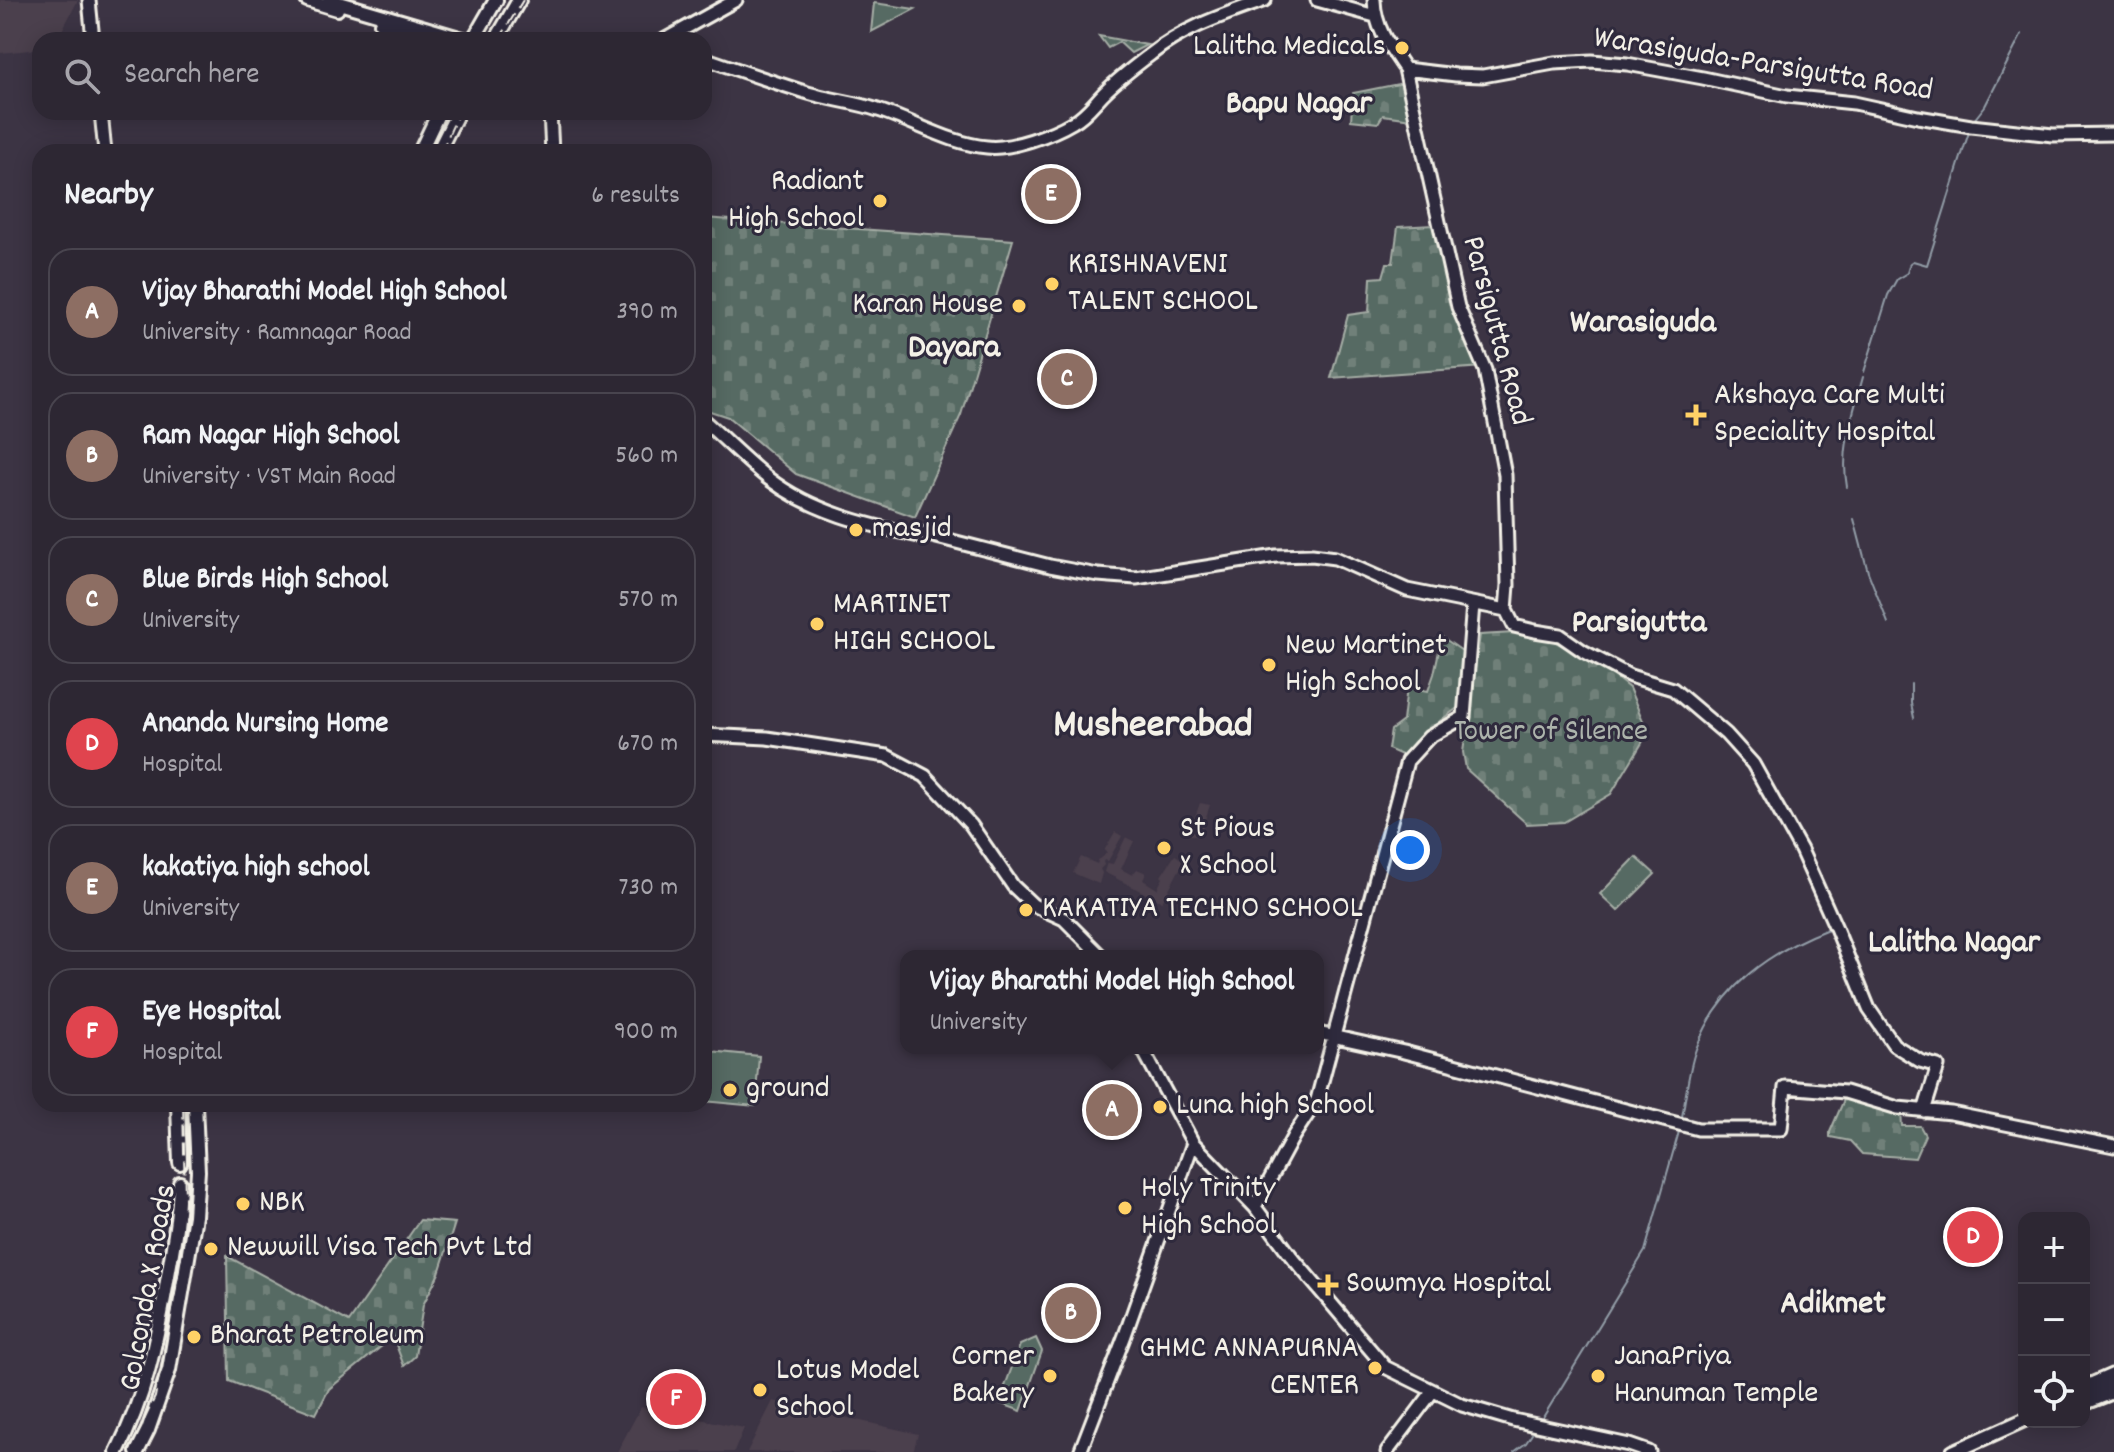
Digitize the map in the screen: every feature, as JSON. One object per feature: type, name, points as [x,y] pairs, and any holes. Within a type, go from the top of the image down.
[{"type":"main road","points":[[307,0],[406,32]]},
{"type":"main road","points":[[329,0],[439,32]]},
{"type":"main road","points":[[478,32],[496,0]]},
{"type":"main road","points":[[501,32],[519,0]]},
{"type":"main road","points":[[424,144],[435,120]]},
{"type":"main road","points":[[442,144],[454,120]]},
{"type":"main road","points":[[179,1112],[180,1163]]},
{"type":"main road","name":"Golconda X Roads","points":[[137,1452],[169,1370],[195,1216],[196,1112]]},
{"type":"main road","points":[[117,1452],[151,1366],[176,1231],[180,1183]]},
{"type":"main road","points":[[180,1198],[196,1199]]},
{"type":"main road","points":[[2090,1392],[2114,1382]]},
{"type":"main road","points":[[1953,1452],[2018,1423]]},
{"type":"street","points":[[89,0],[92,32]]},
{"type":"street","points":[[678,32],[736,0]]},
{"type":"street","points":[[712,61],[763,80],[876,109],[959,140],[984,147],[1005,147],[1029,141],[1072,123],[1180,34],[1265,0]]},
{"type":"street","points":[[1317,0],[1375,16]]},
{"type":"street","points":[[1374,0],[1375,16],[1382,36],[1405,69]]},
{"type":"street","name":"Warasiguda-Parsigutta Road","points":[[1405,69],[1483,76],[1554,63],[1592,61],[1627,64],[1787,96],[1854,103],[1971,126],[2053,135],[2114,134]]},
{"type":"street","name":"Parsigutta Road","points":[[1405,69],[1458,307],[1485,370],[1505,475],[1506,610]]},
{"type":"street","points":[[102,120],[104,144]]},
{"type":"street","points":[[550,120],[552,144]]},
{"type":"street","points":[[712,428],[769,479],[792,494],[819,508],[873,526],[919,536],[921,533],[1050,566],[1136,578],[1276,556],[1335,558],[1407,590],[1506,610],[1514,626],[1560,635],[1630,676],[1673,689],[1726,734],[1753,764],[1801,850],[1869,1009],[1894,1045],[1920,1061],[1938,1066],[1924,1111]]},
{"type":"street","points":[[1255,1207],[1317,1100],[1407,761],[1429,737],[1464,717],[1473,604]]},
{"type":"street","points":[[712,735],[767,738],[887,756],[925,776],[971,825],[1013,886],[1033,905],[1064,919],[1095,950]]},
{"type":"street","points":[[1324,1034],[1416,1055],[1698,1129],[1781,1129],[1785,1087],[1845,1092],[1898,1108],[2008,1123],[2114,1146]]},
{"type":"street","points":[[1145,1054],[1193,1143],[1255,1207],[1291,1256],[1385,1367],[1462,1405],[1649,1452]]},
{"type":"street","points":[[1080,1452],[1193,1143]]},
{"type":"street","points":[[2090,1384],[2114,1374]]},
{"type":"street","points":[[1387,1452],[1433,1391]]},
{"type":"street","points":[[2090,1402],[2114,1392]]},
{"type":"shaded area","points":[[0,0],[78,0],[61,32],[32,32],[32,50],[0,53]]},
{"type":"shaded area","points":[[1200,803],[1210,805],[1199,837],[1189,834]]},
{"type":"shaded area","points":[[1115,832],[1122,836],[1108,861],[1103,862],[1099,884],[1073,873],[1081,857],[1097,864],[1097,860],[1107,852],[1104,851]]},
{"type":"shaded area","points":[[1126,837],[1134,841],[1121,869],[1132,875],[1137,869],[1146,873],[1143,880],[1157,889],[1163,878],[1161,876],[1175,855],[1184,861],[1162,902],[1104,872],[1107,863],[1113,864]]},
{"type":"shaded area","points":[[773,1401],[918,1434],[913,1452],[747,1452]]},
{"type":"shaded area","points":[[641,1407],[744,1428],[734,1452],[617,1452]]},
{"type":"green space","points":[[874,3],[915,9],[871,32]]},
{"type":"green space","points":[[1099,36],[1147,45],[1131,53],[1119,42],[1108,48]]},
{"type":"green space","points":[[1404,83],[1412,119],[1383,115],[1378,123],[1351,120],[1353,93]]},
{"type":"green space","points":[[712,219],[1013,240],[961,415],[915,517],[796,474],[728,417],[712,412]]},
{"type":"green space","points":[[1433,225],[1483,367],[1331,378],[1348,315],[1369,312],[1371,278],[1383,277],[1387,263],[1393,263],[1398,227]]},
{"type":"green space","name":"Tower of Silence","points":[[1514,633],[1550,639],[1600,665],[1629,688],[1647,730],[1611,794],[1564,822],[1527,824],[1466,769],[1463,752],[1480,635]]},
{"type":"green space","points":[[1442,637],[1465,653],[1463,704],[1441,720],[1404,756],[1388,749],[1391,730],[1403,721],[1407,687],[1428,691]]},
{"type":"green space","points":[[1636,857],[1655,874],[1618,911],[1600,894]]},
{"type":"green space","name":"ground","points":[[712,1051],[759,1056],[755,1106],[712,1102]]},
{"type":"green space","points":[[1846,1095],[1901,1110],[1902,1126],[1920,1126],[1925,1135],[1915,1158],[1862,1154],[1850,1141],[1830,1137]]},
{"type":"green space","points":[[420,1220],[455,1223],[439,1273],[423,1305],[415,1356],[404,1366],[393,1337],[329,1389],[316,1414],[229,1381],[227,1256],[349,1322]]},
{"type":"green space","points":[[1036,1338],[1042,1351],[1021,1411],[999,1403],[1020,1345]]},
{"type":"waterway","points":[[1974,120],[1985,106],[2022,34]]},
{"type":"waterway","points":[[1864,372],[1888,295],[1897,279],[1907,273],[1913,261],[1927,265],[1969,132]]},
{"type":"waterway","points":[[1847,487],[1846,445],[1863,377]]},
{"type":"waterway","points":[[1854,519],[1868,572],[1888,623]]},
{"type":"waterway","points":[[1911,684],[1914,718]]},
{"type":"waterway","points":[[1681,1122],[1693,1057],[1718,1007],[1748,974],[1766,961],[1828,929]]},
{"type":"waterway","points":[[1542,1419],[1645,1251],[1680,1128]]},
{"type":"waterway","points":[[1514,1452],[1526,1443],[1536,1428]]},
{"type":"railway","points":[[504,32],[523,0]]},
{"type":"railway","points":[[445,144],[455,120]]},
{"type":"railway","points":[[129,1452],[155,1397],[175,1294],[185,1200],[183,1112]]},
{"type":"place","name":"Lalitha Medicals","points":[[1402,48]]},
{"type":"place","name":"kakatiya high school","points":[[1051,194]]},
{"type":"place","name":"Radiant High School","points":[[880,201]]},
{"type":"place","name":"KRISHNAVENI TALENT SCHOOL","points":[[1052,284]]},
{"type":"place","name":"Karan House","points":[[1019,306]]},
{"type":"place","name":"Blue Birds High School","points":[[1067,379]]},
{"type":"place","name":"Akshaya Care Multi Speciality Hospital","points":[[1696,415]]},
{"type":"place","name":"masjid","points":[[856,530]]},
{"type":"place","name":"MARTINET HIGH SCHOOL","points":[[817,624]]},
{"type":"place","name":"New Martinet High School","points":[[1269,665]]},
{"type":"place","name":"St Pious X School","points":[[1164,848]]},
{"type":"place","name":"KAKATIYA TECHNO SCHOOL","points":[[1026,910]]},
{"type":"place","name":"ground","points":[[730,1090]]},
{"type":"place","name":"Luna high School","points":[[1160,1107]]},
{"type":"place","name":"Vijay Bharathi Model High School","points":[[1112,1110]]},
{"type":"place","name":"NBK","points":[[243,1204]]},
{"type":"place","name":"Holy Trinity High School","points":[[1125,1208]]},
{"type":"place","name":"Ananda Nursing Home","points":[[1973,1237]]},
{"type":"place","name":"Newwill Visa Tech Pvt Ltd","points":[[211,1249]]},
{"type":"place","name":"Sowmya Hospital","points":[[1328,1285]]},
{"type":"place","name":"Ram Nagar High School","points":[[1071,1313]]},
{"type":"place","name":"Bharat Petroleum","points":[[194,1337]]},
{"type":"place","name":"GHMC ANNAPURNA CENTER","points":[[1375,1368]]},
{"type":"place","name":"Corner Bakery","points":[[1050,1376]]},
{"type":"place","name":"JanaPriya Hanuman Temple","points":[[1598,1376]]},
{"type":"place","name":"Lotus Model School","points":[[760,1390]]},
{"type":"place","name":"Eye Hospital","points":[[676,1399]]},
{"type":"district","name":"Bapu Nagar","points":[[1299,105]]},
{"type":"district","name":"Warasiguda","points":[[1643,324]]},
{"type":"district","name":"Dayara","points":[[954,349]]},
{"type":"district","name":"Parsigutta","points":[[1639,624]]},
{"type":"district","name":"Musheerabad","points":[[1153,727]]},
{"type":"district","name":"Lalitha Nagar","points":[[1954,944]]},
{"type":"district","name":"Adikmet","points":[[1833,1305]]}]
